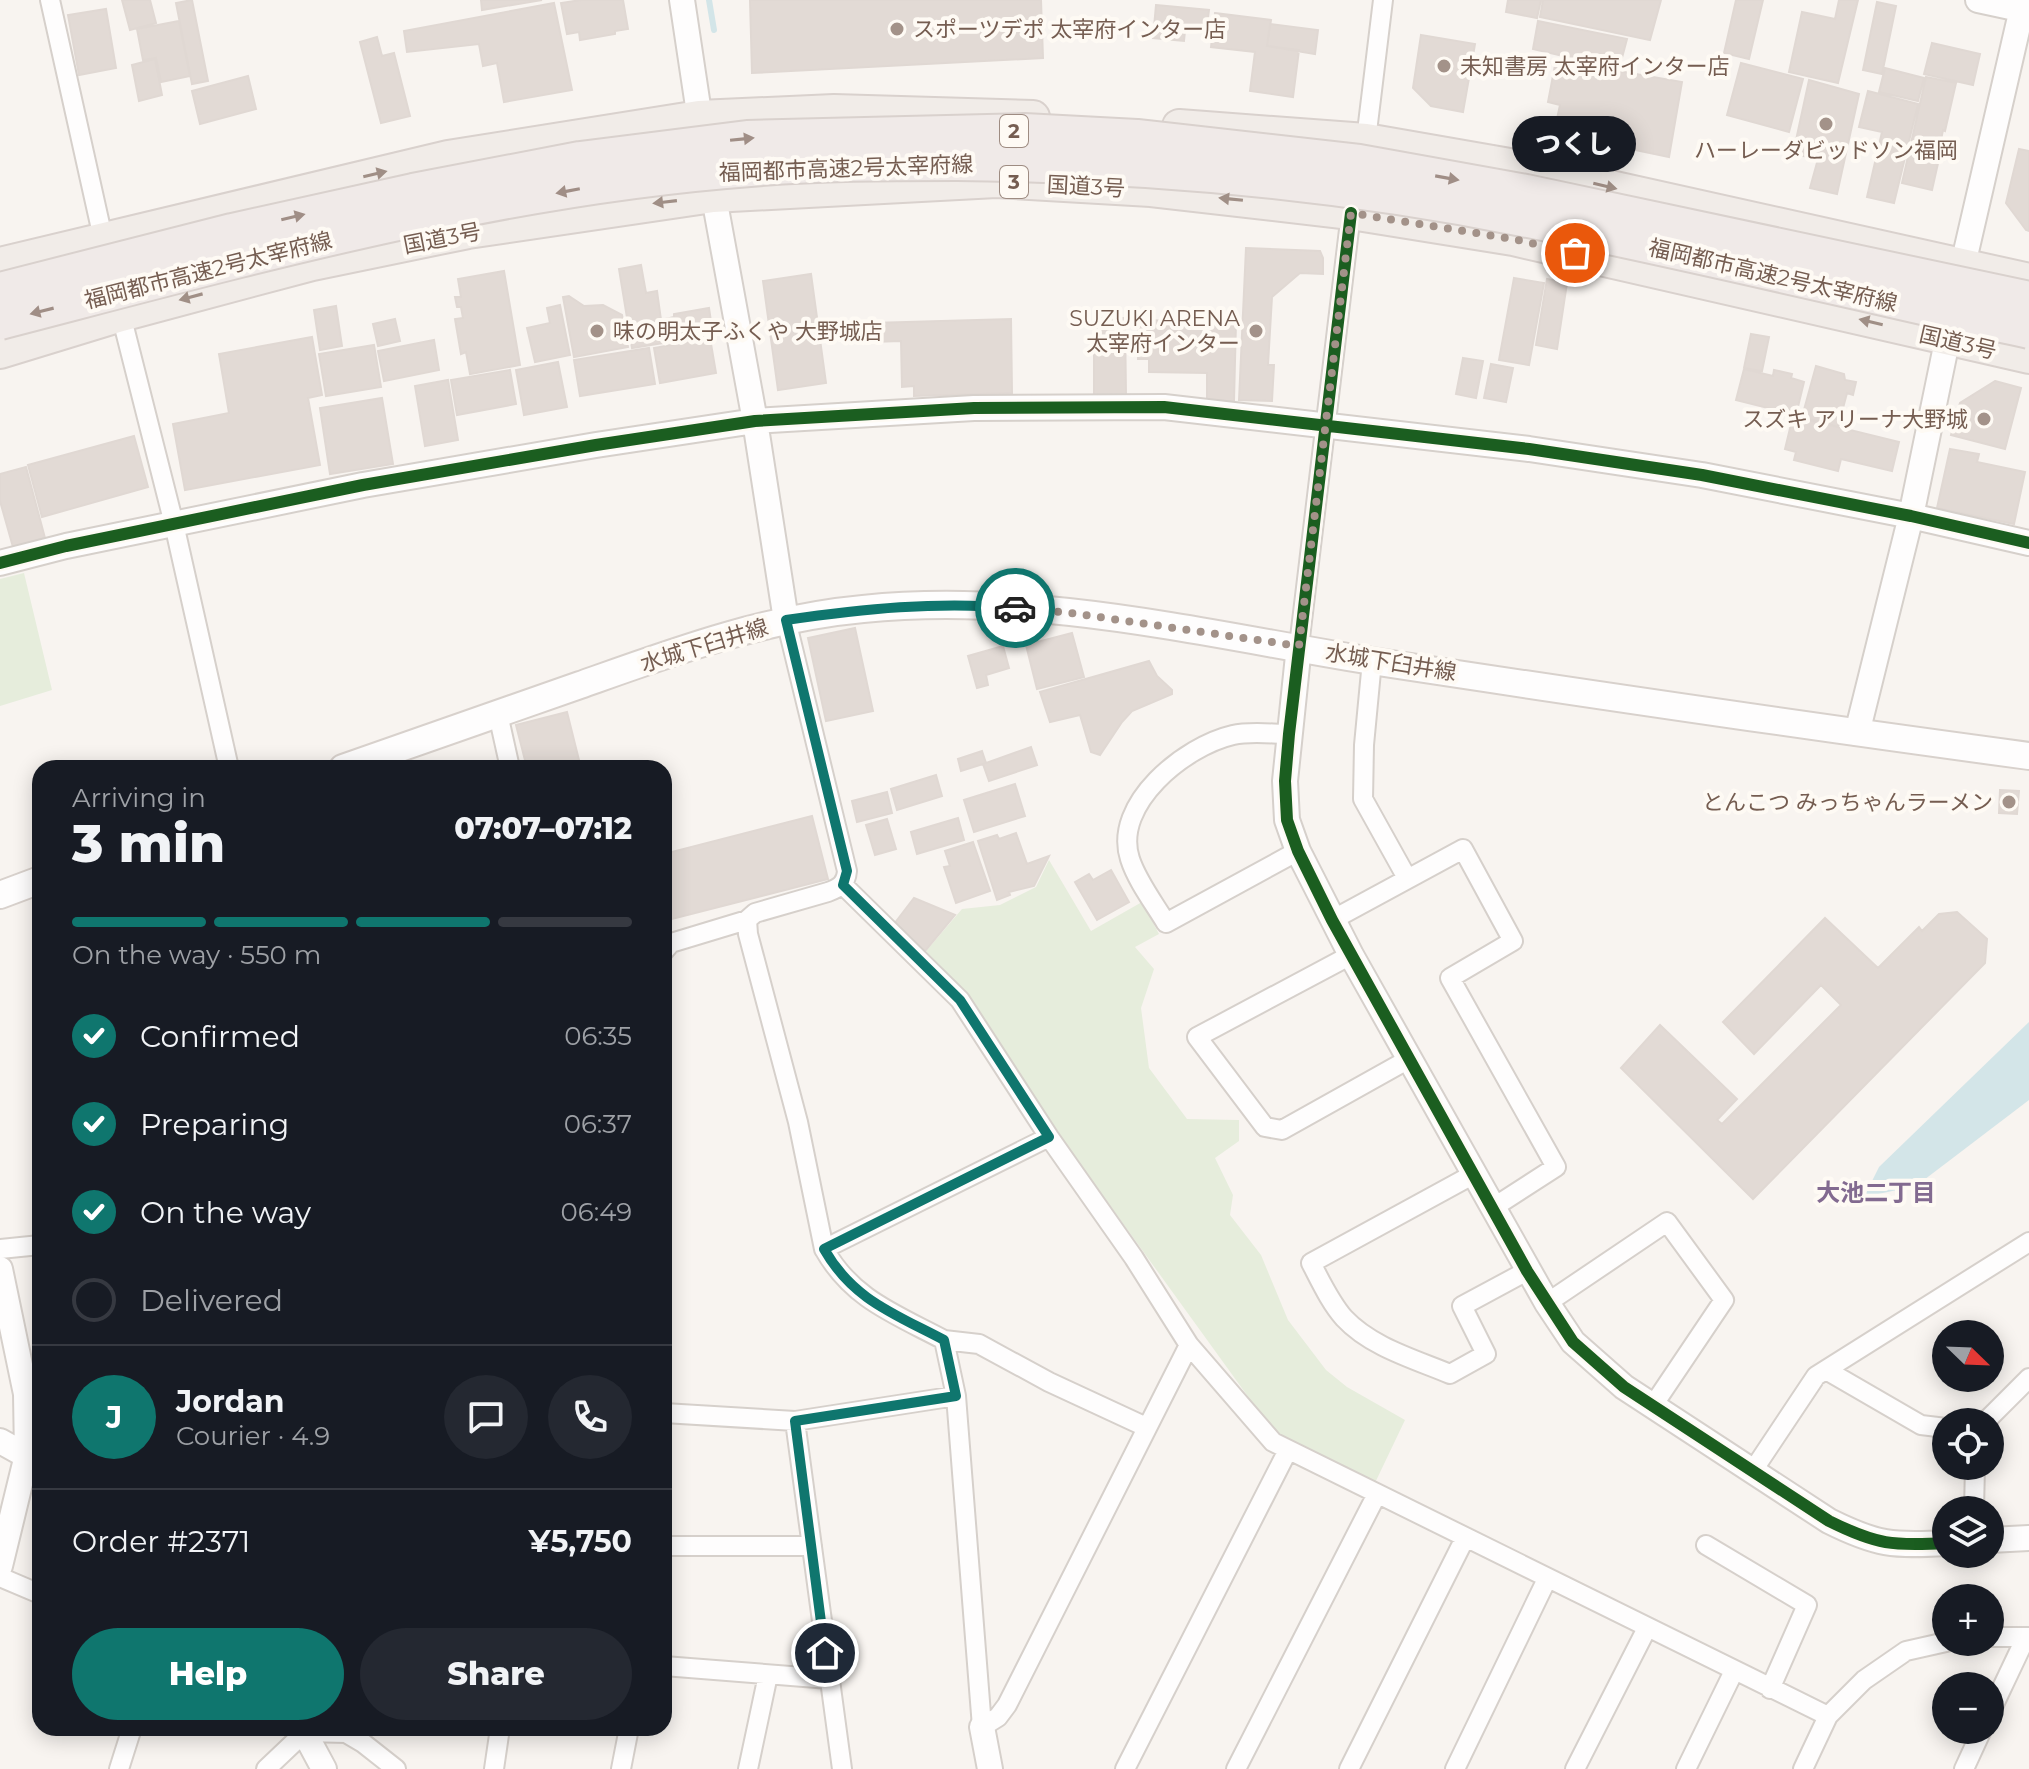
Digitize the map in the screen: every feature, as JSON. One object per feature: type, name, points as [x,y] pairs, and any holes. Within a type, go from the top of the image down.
[{"type":"highway","points":[[0,264],[448,157],[699,117],[834,111],[985,115],[1366,140],[1521,167],[2029,280]]},
{"type":"highway","name":"福岡都市高速2号太宰府線","points":[[0,290],[247,228],[413,191],[580,159],[747,138],[1024,131],[1137,137],[1359,162],[1526,192],[2029,299]]},
{"type":"highway","name":"福岡都市高速2号太宰府線","points":[[0,322],[246,258],[416,220],[596,186],[751,168],[893,163],[1133,168],[1356,192],[1521,219],[2029,331]]},
{"type":"highway","name":"国道3号","points":[[0,352],[121,315],[312,264],[468,232],[713,196],[996,181],[1151,190],[1351,213],[1513,239],[2029,357]]},
{"type":"main road","name":"水城下臼井線","points":[[366,760],[703,641],[786,620],[863,609],[942,604],[1071,613],[1299,646],[1372,661],[2029,756]]},
{"type":"main road","points":[[0,895],[32,883]]},
{"type":"street","points":[[50,0],[103,239],[174,524],[227,760]]},
{"type":"street","points":[[672,943],[747,920],[755,913],[828,892],[843,885],[847,871],[786,620],[755,421],[699,117],[682,0]]},
{"type":"street","points":[[1366,140],[1383,0]]},
{"type":"street","points":[[1857,733],[1911,516],[1963,266],[2025,7],[1978,0]]},
{"type":"street","points":[[1351,213],[1324,424],[1285,781],[1287,820],[1298,851],[1351,955],[1527,1271],[1573,1342],[1601,1369],[1652,1407],[1829,1521],[1860,1537],[1884,1544],[1932,1543]]},
{"type":"street","points":[[0,563],[378,482],[596,445],[755,421],[974,408],[1164,407],[1529,449],[1702,475],[1911,516],[2029,543]]},
{"type":"street","points":[[1372,661],[1364,745],[1363,799],[1407,878]]},
{"type":"street","points":[[498,714],[508,760]]},
{"type":"street","points":[[1289,734],[1234,735],[1186,757],[1145,791],[1127,830],[1130,859],[1166,923],[1298,851]]},
{"type":"street","points":[[1332,920],[1463,849],[1513,941],[1450,978],[1556,1167],[1494,1207]]},
{"type":"street","points":[[843,885],[960,1000],[1189,1345],[1273,1442],[1828,1716]]},
{"type":"street","points":[[747,920],[748,934],[798,1122],[824,1249],[834,1267],[860,1295],[944,1340],[979,1344],[1049,1382],[1146,1427]]},
{"type":"street","points":[[1351,955],[1197,1037],[1265,1127],[1282,1130],[1409,1059]]},
{"type":"street","points":[[824,1249],[1049,1137]]},
{"type":"street","points":[[1474,1174],[1311,1263],[1333,1304],[1356,1328],[1392,1350],[1450,1374],[1486,1354],[1462,1306],[1527,1271]]},
{"type":"street","points":[[1547,1303],[1667,1222],[1724,1300],[1652,1407]]},
{"type":"street","points":[[1752,1472],[1816,1376],[2029,1242]]},
{"type":"street","points":[[0,1249],[32,1246]]},
{"type":"street","points":[[0,1269],[26,1394],[32,1450]]},
{"type":"street","points":[[944,1340],[956,1396],[982,1727],[990,1769]]},
{"type":"street","points":[[982,1727],[998,1717],[1007,1705],[1189,1345]]},
{"type":"street","points":[[1826,1370],[1921,1425],[1932,1426]]},
{"type":"street","points":[[1999,1408],[2029,1378]]},
{"type":"street","points":[[672,1413],[795,1421],[956,1396]]},
{"type":"street","points":[[795,1421],[842,1769]]},
{"type":"street","points":[[0,1441],[32,1458]]},
{"type":"street","points":[[1125,1769],[1288,1450]]},
{"type":"street","points":[[0,1566],[32,1462]]},
{"type":"street","points":[[1236,1769],[1377,1494]]},
{"type":"street","points":[[1349,1769],[1465,1538]]},
{"type":"street","points":[[2004,1539],[2029,1538]]},
{"type":"street","points":[[1706,1545],[1807,1605],[1770,1689]]},
{"type":"street","points":[[672,1546],[812,1546]]},
{"type":"street","points":[[0,1577],[32,1591]]},
{"type":"street","points":[[1455,1769],[1547,1579]]},
{"type":"street","points":[[1575,1769],[1647,1628]]},
{"type":"street","points":[[2004,1637],[2027,1637],[2004,1684]]},
{"type":"street","points":[[1803,1769],[1828,1716],[1864,1680],[1906,1651],[1932,1645]]},
{"type":"street","points":[[672,1667],[829,1679]]},
{"type":"street","points":[[1686,1769],[1734,1671]]},
{"type":"street","points":[[748,1769],[768,1675]]},
{"type":"street","points":[[119,1769],[129,1736]]},
{"type":"street","points":[[266,1769],[297,1736]]},
{"type":"street","points":[[306,1736],[324,1769]]},
{"type":"street","points":[[351,1736],[396,1769]]},
{"type":"street","points":[[494,1769],[499,1736]]},
{"type":"street","points":[[621,1769],[626,1736]]},
{"type":"street","points":[[1964,1769],[1976,1744]]},
{"type":"green space","points":[[24,573],[52,690],[0,706],[0,579]]},
{"type":"green space","points":[[1049,860],[1091,931],[1142,902],[1159,934],[1135,947],[1154,969],[1141,1008],[1149,1068],[1187,1119],[1239,1120],[1239,1141],[1215,1158],[1233,1195],[1230,1215],[1261,1255],[1288,1320],[1326,1370],[1347,1387],[1405,1420],[1374,1485],[1291,1444],[1270,1427],[926,951],[962,909],[1000,905],[1036,887]]},
{"type":"shaded area","points":[[2029,1022],[2029,1100],[1916,1186],[1864,1197],[1879,1167]]},
{"type":"building","points":[[122,0],[150,0],[156,23],[130,30]]},
{"type":"building","points":[[192,0],[208,81],[192,84],[176,3]]},
{"type":"building","points":[[481,0],[542,0],[482,10]]},
{"type":"building","points":[[623,0],[628,29],[580,40],[579,32],[567,34],[561,3]]},
{"type":"building","name":"スポーツデポ 太宰府インター店","points":[[750,0],[1041,0],[1043,58],[752,73]]},
{"type":"building","points":[[1508,0],[1541,0],[1537,18],[1506,12]]},
{"type":"building","points":[[1543,0],[1661,0],[1650,40],[1540,17]]},
{"type":"building","points":[[1736,0],[1763,0],[1749,59],[1724,53]]},
{"type":"building","points":[[1839,0],[1858,0],[1838,83],[1789,72],[1802,12],[1835,19]]},
{"type":"building","points":[[1877,2],[1896,6],[1882,74],[1863,70]]},
{"type":"building","points":[[554,3],[572,90],[504,102],[497,63],[483,66],[479,44],[407,52],[404,31]]},
{"type":"building","points":[[1156,5],[1209,10],[1206,33],[1185,31],[1184,41],[1153,38]]},
{"type":"building","points":[[106,9],[116,68],[79,75],[68,15]]},
{"type":"building","points":[[1215,13],[1271,20],[1267,46],[1299,50],[1293,97],[1250,91],[1255,52],[1211,47]]},
{"type":"building","points":[[179,21],[190,76],[161,82],[156,58],[143,60],[137,29]]},
{"type":"building","points":[[1538,21],[1627,39],[1619,69],[1533,49]]},
{"type":"building","points":[[1270,24],[1318,30],[1315,54],[1267,46]]},
{"type":"building","name":"未知書房 太宰府インター店","points":[[1421,35],[1475,44],[1463,112],[1431,106],[1413,88]]},
{"type":"building","points":[[377,37],[382,56],[394,53],[410,116],[381,123],[360,42]]},
{"type":"building","points":[[1932,43],[1980,54],[1973,85],[1924,74]]},
{"type":"building","points":[[155,59],[162,95],[139,101],[132,65]]},
{"type":"building","points":[[1556,60],[1682,82],[1669,157],[1554,133],[1560,105],[1548,102]]},
{"type":"building","points":[[1741,63],[1803,79],[1789,132],[1727,115]]},
{"type":"building","points":[[1885,68],[1924,78],[1918,101],[1879,92]]},
{"type":"building","points":[[248,76],[256,109],[200,124],[192,91]]},
{"type":"building","points":[[1926,77],[1956,83],[1932,190],[1902,183]]},
{"type":"building","name":"ハーレーダビッドソン福岡","points":[[1809,80],[1859,94],[1837,194],[1810,188],[1818,159],[1793,154]]},
{"type":"building","points":[[1868,91],[1918,104],[1894,203],[1867,197],[1882,132],[1859,127]]},
{"type":"building","points":[[2019,149],[2029,151],[2029,231],[2006,203]]},
{"type":"building","name":"SUZUKI ARENA 太宰府インター","points":[[1246,248],[1320,251],[1323,258],[1323,274],[1300,273],[1272,297],[1268,365],[1274,365],[1272,401],[1239,400]]},
{"type":"building","points":[[641,265],[646,293],[657,291],[661,320],[674,317],[674,314],[709,308],[713,335],[632,348],[619,269]]},
{"type":"building","points":[[504,271],[520,365],[470,374],[466,352],[461,354],[455,319],[463,318],[455,297],[461,297],[458,279]]},
{"type":"building","points":[[811,274],[826,383],[778,390],[763,281]]},
{"type":"building","points":[[1514,278],[1544,283],[1529,365],[1499,360]]},
{"type":"building","points":[[1547,279],[1567,283],[1557,349],[1536,345]]},
{"type":"building","name":"味の明太子ふくや 大野城店","points":[[569,296],[584,306],[603,305],[622,315],[628,347],[574,357],[563,297]]},
{"type":"building","points":[[560,305],[570,355],[535,362],[527,328],[550,323],[547,308]]},
{"type":"building","points":[[336,306],[342,346],[320,350],[314,310]]},
{"type":"building","points":[[1094,318],[1125,318],[1126,395],[1094,396]]},
{"type":"building","points":[[395,319],[400,341],[378,346],[373,324]]},
{"type":"building","points":[[1011,319],[1012,393],[914,396],[914,386],[902,387],[901,341],[872,342],[872,323]]},
{"type":"building","points":[[1138,320],[1236,322],[1234,401],[1207,401],[1207,373],[1149,372],[1149,359],[1138,359]]},
{"type":"building","points":[[1751,334],[1769,337],[1762,371],[1744,368]]},
{"type":"building","points":[[312,337],[322,395],[308,398],[320,465],[185,490],[173,424],[229,413],[219,354]]},
{"type":"building","points":[[710,338],[716,373],[660,383],[654,348]]},
{"type":"building","points":[[434,340],[439,370],[384,381],[378,351]]},
{"type":"building","points":[[374,345],[381,387],[326,396],[319,354]]},
{"type":"building","points":[[649,348],[655,384],[580,396],[574,360]]},
{"type":"building","points":[[1463,358],[1483,361],[1476,398],[1456,394]]},
{"type":"building","points":[[558,362],[567,407],[524,415],[516,370]]},
{"type":"building","points":[[1491,364],[1513,368],[1506,402],[1484,398]]},
{"type":"building","points":[[1816,366],[1844,374],[1845,380],[1856,382],[1853,395],[1847,393],[1838,427],[1802,417]]},
{"type":"building","points":[[1744,369],[1773,376],[1774,370],[1792,374],[1791,378],[1804,382],[1796,415],[1736,400]]},
{"type":"building","points":[[510,370],[516,404],[457,415],[451,380]]},
{"type":"building","points":[[448,380],[458,440],[425,446],[415,386]]},
{"type":"building","name":"スズキ アリーナ大野城","points":[[1995,381],[2021,388],[2005,449],[1951,435],[1960,403]]},
{"type":"building","points":[[382,398],[393,464],[330,474],[320,408]]},
{"type":"building","points":[[1793,416],[1899,442],[1892,471],[1841,459],[1838,471],[1794,460],[1796,452],[1785,449]]},
{"type":"building","points":[[134,436],[148,487],[42,517],[28,465]]},
{"type":"building","points":[[1950,449],[1979,454],[1977,462],[2025,472],[2014,524],[1937,508]]},
{"type":"building","points":[[26,467],[45,538],[13,547],[0,501],[0,474]]},
{"type":"building","points":[[855,628],[873,711],[826,721],[808,638]]},
{"type":"building","points":[[1072,633],[1084,677],[1037,689],[1026,645]]},
{"type":"building","points":[[1003,646],[1009,668],[986,675],[988,685],[977,688],[968,656]]},
{"type":"building","points":[[1149,661],[1172,694],[1132,711],[1100,755],[1091,752],[1080,715],[1050,722],[1040,692]]},
{"type":"building","points":[[567,712],[579,760],[525,760],[516,725]]},
{"type":"building","points":[[1031,747],[1037,765],[989,781],[983,764]]},
{"type":"building","points":[[982,751],[986,763],[961,771],[958,759]]},
{"type":"building","points":[[936,775],[942,796],[897,810],[891,789]]},
{"type":"building","points":[[1015,784],[1025,816],[974,832],[964,800]]},
{"type":"building","name":"とんこつ みっちゃんラーメン","points":[[2000,790],[2019,791],[2017,814],[1999,813]]},
{"type":"building","points":[[887,792],[892,813],[857,822],[852,801]]},
{"type":"building","points":[[812,816],[828,879],[672,919],[672,852]]},
{"type":"building","points":[[958,818],[964,840],[917,854],[911,832]]},
{"type":"building","points":[[887,819],[896,849],[875,855],[866,825]]},
{"type":"building","points":[[1016,833],[1027,864],[1049,856],[1034,886],[1009,892],[1010,895],[997,900],[978,841]]},
{"type":"building","points":[[973,842],[990,891],[956,903],[944,867],[950,866],[945,851]]},
{"type":"building","points":[[1111,870],[1129,902],[1097,920],[1075,882],[1089,874],[1093,880]]},
{"type":"building","points":[[914,898],[955,915],[925,951],[894,924]]},
{"type":"building","points":[[1957,912],[1987,939],[1985,963],[1753,1199],[1621,1068],[1660,1025],[1737,1099],[1717,1120],[1722,1124],[1841,1005],[1821,985],[1754,1054],[1723,1022],[1825,918],[1878,968],[1919,927],[1922,931],[1939,914]]},
{"type":"waterway","points":[[709,0],[714,30]]},
{"type":"cycle path","points":[[1351,213],[1285,781],[1287,820],[1298,851],[1332,920],[1527,1271],[1573,1342],[1624,1387],[1829,1521],[1860,1535],[1886,1542],[1932,1543]]},
{"type":"cycle path","points":[[0,563],[66,546],[363,485],[596,445],[755,421],[974,408],[1164,407],[1529,449],[1702,475],[1911,516],[2029,543]]},
{"type":"way so far","points":[[1015,608],[1071,613],[1299,646],[1351,213],[1513,239],[1575,253]]},
{"type":"place","name":"スポーツデポ 太宰府インター店","points":[[897,29]]},
{"type":"place","name":"未知書房 太宰府インター店","points":[[1444,66]]},
{"type":"place","name":"ハーレーダビッドソン福岡","points":[[1826,124]]},
{"type":"place","name":"つくし","points":[[1575,253]]},
{"type":"place","name":"味の明太子ふくや 大野城店","points":[[597,331]]},
{"type":"place","name":"SUZUKI ARENA 太宰府インター","points":[[1256,331]]},
{"type":"place","name":"スズキ アリーナ大野城","points":[[1984,419]]},
{"type":"place","name":"とんこつ みっちゃんラーメン","points":[[2009,802]]},
{"type":"district","name":"大池二丁目","points":[[1876,1193]]},
{"type":"route","points":[[825,1653],[795,1421],[956,1396],[944,1340],[860,1295],[834,1267],[824,1249],[1049,1137],[960,1000],[843,885],[847,871],[786,620],[863,609],[942,604],[1015,608]]}]
